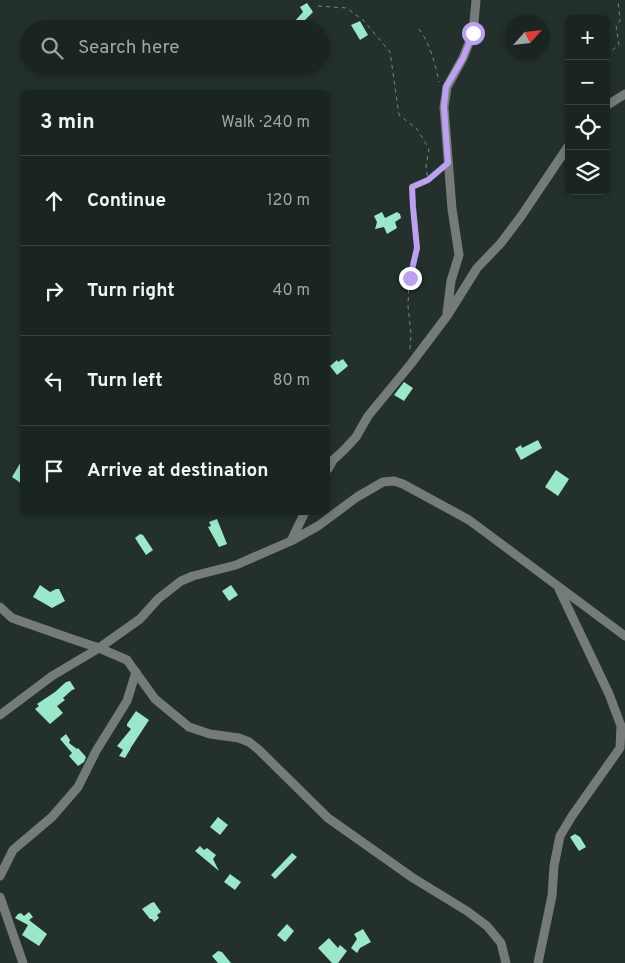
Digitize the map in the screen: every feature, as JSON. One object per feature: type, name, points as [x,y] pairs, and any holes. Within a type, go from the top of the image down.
[{"type":"street","points":[[447,316],[451,281],[459,255],[452,209],[444,107],[446,87],[463,58],[473,33],[476,0]]},
{"type":"street","points":[[608,105],[625,94]]},
{"type":"street","points":[[330,465],[356,437],[368,416],[447,316],[477,268],[522,215],[566,150]]},
{"type":"street","points":[[0,716],[52,676],[100,648],[140,619],[158,598],[181,581],[236,565],[291,541],[318,526],[358,497],[383,482],[394,481],[403,484],[469,520],[625,636]]},
{"type":"street","points":[[291,541],[304,515]]},
{"type":"street","points":[[538,963],[552,896],[554,866],[560,836],[620,748],[620,726],[609,694],[558,586]]},
{"type":"street","points":[[0,606],[12,618],[100,648],[127,660],[156,699],[190,727],[210,734],[239,738],[249,742],[328,818],[414,878],[468,911],[488,926],[501,943],[506,963]]},
{"type":"street","points":[[0,876],[14,850],[52,817],[78,787],[96,751],[127,701],[136,672]]},
{"type":"street","points":[[0,897],[23,963]]},
{"type":"path","points":[[610,52],[619,45],[616,25],[620,20],[618,0]]},
{"type":"path","points":[[318,6],[347,8],[364,21],[390,52],[399,115],[417,129],[429,149],[426,167],[428,180]]},
{"type":"path","points":[[418,29],[424,35],[440,85]]},
{"type":"path","points":[[410,350],[411,334],[408,306],[410,278],[417,248],[412,187],[428,180],[448,163]]},
{"type":"building","points":[[307,3],[313,12],[305,20],[296,20],[303,12],[300,7]]},
{"type":"building","points":[[360,21],[368,35],[360,40],[351,25]]},
{"type":"building","points":[[382,212],[385,218],[397,212],[401,218],[395,222],[397,228],[387,234],[384,227],[375,229],[377,222],[374,216]]},
{"type":"building","points":[[343,359],[348,366],[337,375],[330,366],[337,360],[338,362]]},
{"type":"building","points":[[404,382],[413,388],[404,401],[394,395]]},
{"type":"building","points":[[538,440],[542,448],[521,460],[515,449],[521,445],[522,448]]},
{"type":"building","points":[[20,463],[20,483],[12,477]]},
{"type":"building","points":[[556,470],[569,479],[558,496],[545,487]]},
{"type":"building","points":[[217,519],[227,544],[219,547],[208,527],[211,526],[209,522]]},
{"type":"building","points":[[140,534],[143,535],[153,550],[146,555],[135,538]]},
{"type":"building","points":[[40,585],[50,592],[59,589],[65,601],[52,608],[33,597]]},
{"type":"building","points":[[231,585],[238,595],[229,601],[222,591]]},
{"type":"building","points":[[70,681],[75,689],[63,698],[65,700],[57,706],[63,713],[50,724],[35,709],[39,706],[37,704]]},
{"type":"building","points":[[136,711],[149,720],[125,758],[119,756],[123,750],[117,746],[131,729],[127,724]]},
{"type":"building","points":[[66,734],[70,740],[69,743],[78,748],[86,757],[84,762],[78,766],[69,756],[72,753],[60,739]]},
{"type":"building","points":[[218,817],[228,825],[220,835],[210,827]]},
{"type":"building","points":[[575,834],[580,837],[586,847],[579,851],[570,837]]},
{"type":"building","points":[[200,846],[204,850],[207,848],[216,855],[213,859],[219,871],[195,851]]},
{"type":"building","points":[[292,853],[297,857],[275,879],[271,875]]},
{"type":"building","points":[[230,874],[241,882],[235,890],[224,882]]},
{"type":"building","points":[[154,902],[161,912],[157,915],[159,918],[154,922],[142,909]]},
{"type":"building","points":[[29,912],[33,917],[29,920],[47,934],[39,946],[22,935],[28,925],[15,918],[18,914],[21,913],[24,916]]},
{"type":"building","points":[[287,924],[294,931],[285,942],[277,935]]},
{"type":"building","points":[[363,929],[371,942],[360,948],[357,953],[351,948],[357,939],[354,934]]},
{"type":"building","points":[[329,938],[338,948],[340,945],[347,951],[338,963],[332,963],[318,948]]},
{"type":"building","points":[[218,951],[222,952],[231,963],[218,963],[212,956]]},
{"type":"route","points":[[410,278],[417,248],[412,187],[428,180],[448,163],[444,107],[446,87],[463,58],[473,33]]}]
